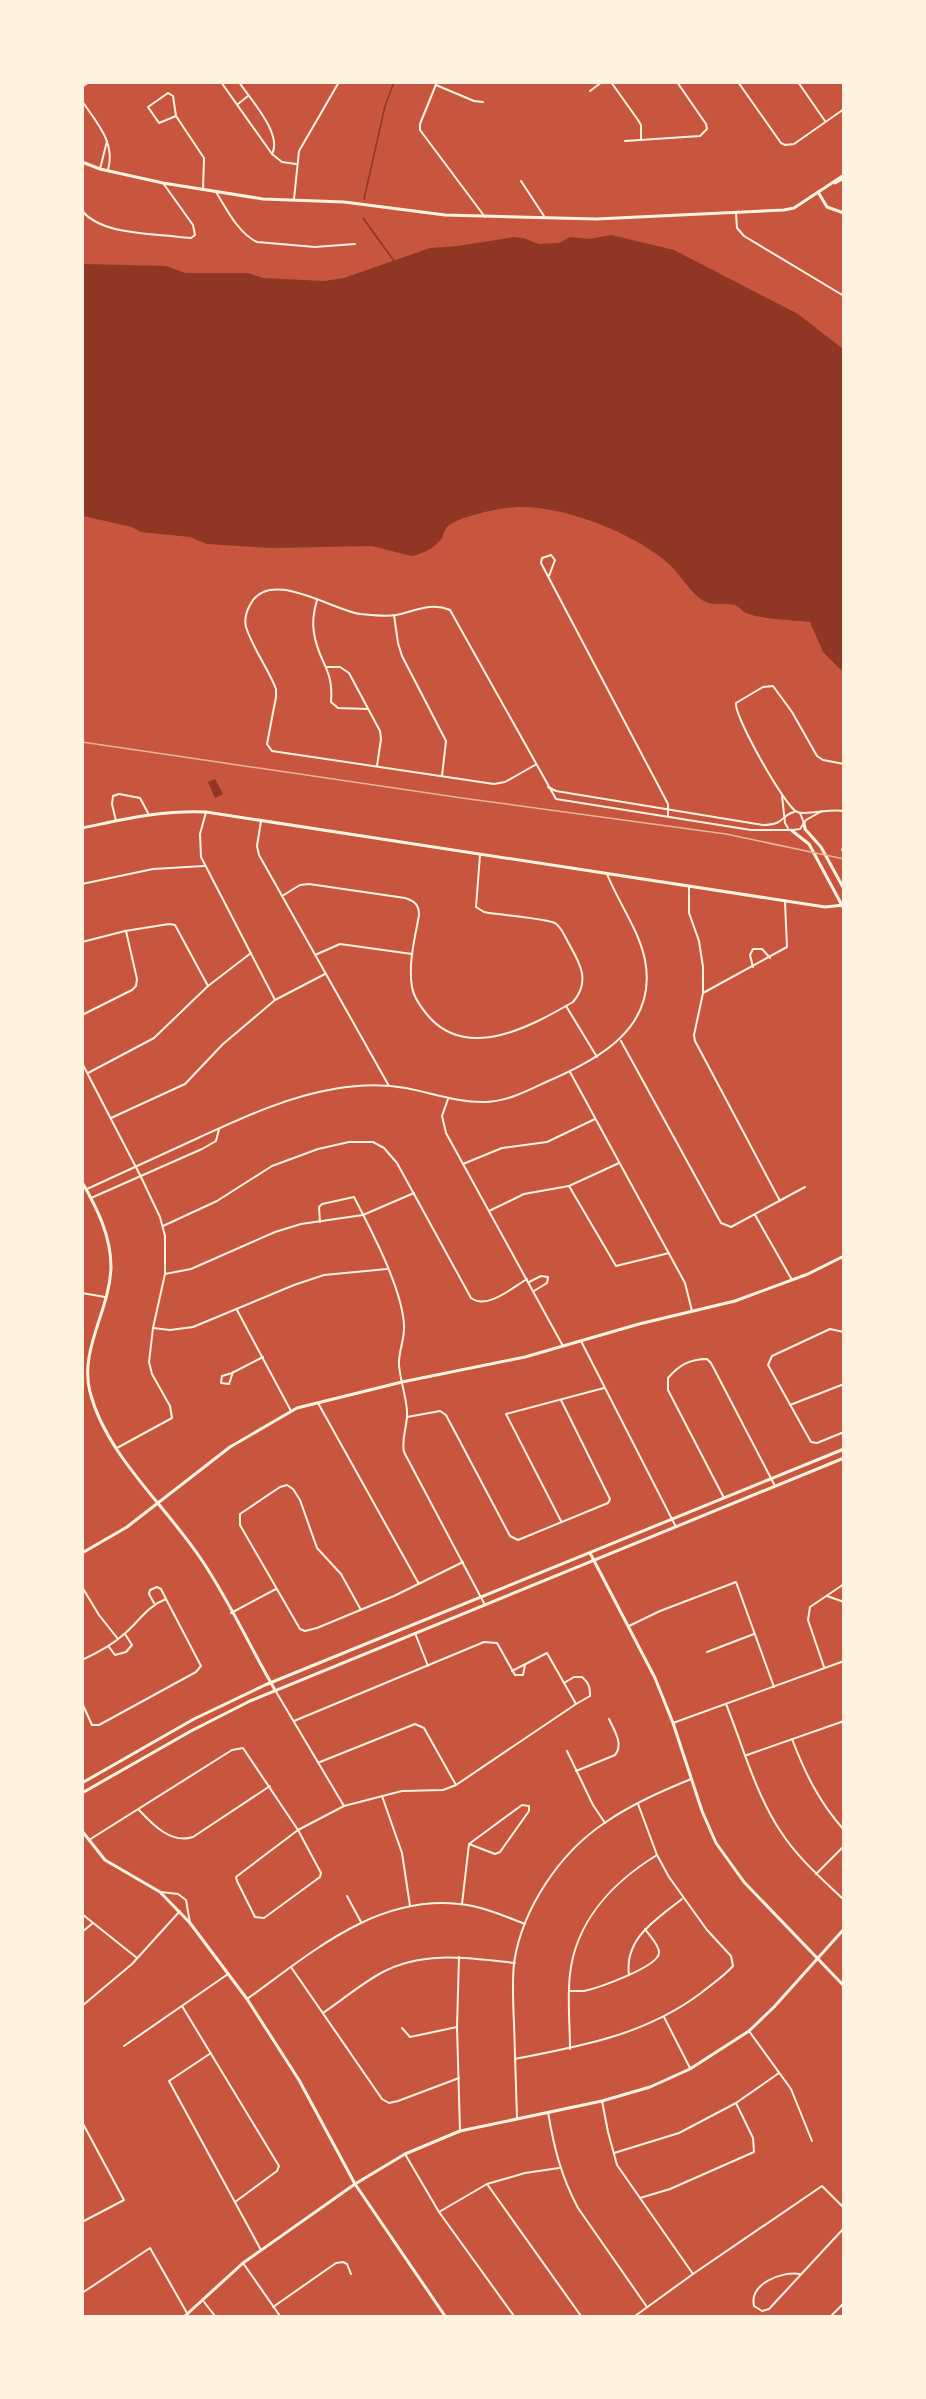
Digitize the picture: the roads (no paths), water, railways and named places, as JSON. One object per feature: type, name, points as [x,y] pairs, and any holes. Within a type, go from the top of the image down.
[{"type":"street","points":[[82,87],[89,82]]},
{"type":"street","points":[[221,82],[272,154],[282,162],[296,164]]},
{"type":"street","points":[[239,82],[275,138],[275,149],[272,154]]},
{"type":"street","points":[[294,199],[296,164],[301,144],[339,82]]},
{"type":"street","points":[[590,91],[602,82]]},
{"type":"street","points":[[611,82],[638,120],[640,140]]},
{"type":"street","points":[[625,141],[704,134],[707,129],[706,124],[677,82]]},
{"type":"street","points":[[738,82],[781,143],[785,145],[794,144],[843,109]]},
{"type":"street","points":[[798,82],[825,121]]},
{"type":"street","points":[[483,102],[474,101],[436,84],[420,124],[420,130],[485,217]]},
{"type":"street","points":[[176,116],[159,123],[148,106],[168,93],[171,94],[176,116],[204,158],[206,167],[203,189]]},
{"type":"street","points":[[238,104],[248,96]]},
{"type":"street","points":[[82,101],[107,141],[111,155],[108,170]]},
{"type":"street","points":[[100,169],[107,141]]},
{"type":"street","points":[[82,162],[100,169],[163,183],[263,198],[350,202],[445,215],[545,219],[784,210],[794,208],[843,176]]},
{"type":"street","points":[[521,181],[545,219]]},
{"type":"street","points":[[82,211],[91,221],[105,228],[191,238],[196,231],[193,225],[163,183]]},
{"type":"street","points":[[216,192],[250,239],[257,242],[315,247],[355,244]]},
{"type":"street","points":[[818,192],[831,210],[843,213]]},
{"type":"street","points":[[736,213],[737,228],[744,236],[843,296]]},
{"type":"street","points":[[549,576],[555,563],[551,555],[541,560],[549,576],[669,808],[668,816]]},
{"type":"street","points":[[535,765],[498,784],[272,751],[268,748],[276,689],[247,628],[246,613],[255,597],[274,590],[296,590],[335,608],[355,613],[394,615],[424,607],[441,606],[450,610],[556,799],[751,830],[800,829],[810,817],[825,810]]},
{"type":"street","points":[[317,600],[314,633],[332,686],[331,702],[333,706],[368,710]]},
{"type":"street","points":[[394,615],[402,656],[446,741],[442,776]]},
{"type":"street","points":[[327,667],[340,667],[349,673],[380,731],[377,766]]},
{"type":"street","points":[[843,764],[823,760],[817,756],[792,712],[773,686],[763,687],[735,705],[736,712],[781,793],[802,816],[806,830],[821,847],[843,889]]},
{"type":"street","points":[[548,787],[556,791],[763,825],[775,824],[791,812],[833,809],[843,811]]},
{"type":"street","points":[[82,828],[148,813],[206,812],[828,908],[843,907],[808,843],[786,825],[781,793]]},
{"type":"street","points":[[116,821],[112,804],[114,796],[119,794],[140,798],[148,813]]},
{"type":"street","points":[[206,812],[199,847],[201,857],[275,1000]]},
{"type":"street","points":[[261,821],[257,846],[260,855],[389,1086]]},
{"type":"street","points":[[842,850],[843,845]]},
{"type":"street","points":[[282,896],[300,885],[309,884],[405,897],[415,901],[419,908],[419,915],[412,954],[412,989],[417,1002],[433,1021],[457,1035],[470,1038],[500,1036],[566,1006],[579,994],[584,976],[581,965],[564,935],[553,922],[479,910],[475,901],[480,855]]},
{"type":"street","points":[[82,884],[153,869],[206,866]]},
{"type":"street","points":[[87,1189],[248,1115],[317,1093],[335,1089],[389,1086],[449,1098],[485,1102],[507,1099],[570,1072],[597,1057],[620,1040],[639,1012],[644,995],[645,960],[635,932],[606,874]]},
{"type":"street","points":[[689,886],[688,908],[699,941],[703,993],[694,1035],[695,1041],[780,1201]]},
{"type":"street","points":[[703,993],[787,947],[785,901]]},
{"type":"street","points":[[82,942],[125,931],[175,925],[208,986]]},
{"type":"street","points":[[82,1015],[136,986],[137,979],[125,931]]},
{"type":"street","points":[[315,955],[340,944],[412,954]]},
{"type":"street","points":[[753,967],[750,954],[753,949],[762,950],[770,958]]},
{"type":"street","points":[[88,1073],[154,1038],[208,986],[251,953]]},
{"type":"street","points":[[111,1118],[185,1084],[223,1044],[275,1000],[326,974]]},
{"type":"street","points":[[566,1006],[597,1057]]},
{"type":"street","points":[[620,1040],[721,1223],[731,1227],[805,1187]]},
{"type":"street","points":[[82,1063],[141,1177],[163,1226],[165,1236],[165,1274],[153,1328],[149,1362],[152,1374],[170,1406],[171,1418],[117,1448]]},
{"type":"street","points":[[570,1072],[686,1286],[692,1311]]},
{"type":"street","points":[[449,1098],[442,1116],[443,1124],[563,1346]]},
{"type":"street","points":[[464,1164],[502,1148],[547,1142],[595,1119]]},
{"type":"street","points":[[92,1198],[216,1141],[219,1129]]},
{"type":"street","points":[[163,1226],[218,1201],[272,1166],[318,1149],[350,1142],[373,1142],[384,1148],[397,1163],[471,1298],[476,1302],[487,1302],[528,1280],[541,1276],[548,1277],[547,1283],[534,1291]]},
{"type":"street","points":[[489,1211],[524,1194],[569,1186],[619,1163]]},
{"type":"street","points":[[82,1182],[102,1220],[108,1240],[111,1268],[85,1375],[94,1406],[117,1448],[201,1559],[270,1683],[320,1762],[344,1806]]},
{"type":"street","points":[[569,1186],[616,1266],[669,1253]]},
{"type":"street","points":[[165,1274],[191,1269],[274,1232],[301,1224],[363,1215],[414,1193]]},
{"type":"street","points":[[320,1222],[319,1208],[322,1204],[344,1197],[354,1197],[387,1269],[396,1290],[404,1323],[405,1341],[399,1364],[407,1417],[403,1443],[405,1454],[485,1605]]},
{"type":"street","points":[[755,1215],[792,1280]]},
{"type":"street","points":[[82,1553],[120,1532],[225,1450],[291,1410],[318,1401],[525,1357],[744,1298],[792,1280],[843,1256]]},
{"type":"street","points":[[153,1328],[170,1330],[193,1327],[324,1275],[387,1269]]},
{"type":"street","points":[[82,1293],[105,1297]]},
{"type":"street","points":[[237,1309],[291,1410]]},
{"type":"street","points":[[843,1332],[831,1329],[770,1358],[770,1369],[811,1442],[817,1443],[843,1432]]},
{"type":"street","points":[[581,1341],[676,1527]]},
{"type":"street","points":[[233,1372],[230,1383],[226,1386],[222,1384],[222,1376],[262,1356]]},
{"type":"street","points":[[724,1498],[668,1390],[668,1378],[680,1365],[689,1361],[707,1359],[711,1363],[775,1486]]},
{"type":"street","points":[[790,1405],[843,1384]]},
{"type":"street","points":[[561,1521],[506,1414],[604,1388]]},
{"type":"street","points":[[407,1417],[440,1410],[446,1415],[512,1539],[519,1540],[608,1503],[610,1499],[561,1400]]},
{"type":"street","points":[[318,1401],[419,1584]]},
{"type":"street","points":[[82,1783],[195,1719],[270,1683],[843,1449]]},
{"type":"street","points":[[82,1793],[191,1731],[275,1690],[843,1458]]},
{"type":"street","points":[[361,1610],[341,1574],[317,1548],[303,1506],[293,1489],[287,1485],[280,1487],[240,1514],[238,1518],[276,1589],[300,1629],[306,1631],[361,1610],[463,1562]]},
{"type":"street","points":[[590,1553],[656,1681],[673,1723],[702,1811],[716,1842],[744,1882],[843,1986]]},
{"type":"street","points":[[629,1626],[660,1611],[736,1582],[774,1686]]},
{"type":"street","points":[[824,1667],[808,1620],[808,1613],[810,1607],[843,1584]]},
{"type":"street","points":[[82,1587],[99,1616],[118,1640]]},
{"type":"street","points":[[82,1703],[92,1725],[99,1725],[200,1669],[199,1661],[161,1589],[157,1587],[150,1590],[149,1594],[154,1603]]},
{"type":"street","points":[[231,1613],[276,1589]]},
{"type":"street","points":[[827,1596],[843,1602]]},
{"type":"street","points":[[82,1660],[118,1640],[154,1603],[166,1599]]},
{"type":"street","points":[[415,1633],[428,1666]]},
{"type":"street","points":[[108,1647],[115,1655],[126,1652],[132,1645],[125,1634]]},
{"type":"street","points":[[706,1652],[755,1634]]},
{"type":"street","points":[[294,1721],[484,1642],[493,1641],[501,1648],[512,1671],[518,1677],[523,1675],[525,1665]]},
{"type":"street","points":[[512,1671],[547,1653],[576,1704]]},
{"type":"street","points":[[673,1723],[843,1661]]},
{"type":"street","points":[[88,1840],[239,1747],[246,1750],[298,1830],[319,1868],[320,1877],[260,1919],[255,1917],[237,1881],[238,1873],[298,1830],[344,1806],[402,1791],[443,1790],[456,1785],[590,1696],[590,1687],[582,1677],[574,1677],[564,1683]]},
{"type":"street","points":[[726,1704],[762,1798],[781,1833],[816,1874],[843,1900]]},
{"type":"street","points":[[576,1771],[615,1755],[619,1750],[620,1745],[609,1719]]},
{"type":"street","points":[[746,1755],[843,1721]]},
{"type":"street","points":[[320,1762],[415,1724],[424,1728],[456,1785]]},
{"type":"street","points":[[792,1739],[809,1781],[830,1815],[843,1830]]},
{"type":"street","points":[[567,1751],[593,1805],[605,1823]]},
{"type":"street","points":[[517,2118],[514,1963],[525,1924],[534,1906],[564,1858],[605,1823],[638,1804],[692,1779]]},
{"type":"street","points":[[139,1809],[148,1820],[167,1834],[177,1840],[185,1840],[194,1837],[270,1786]]},
{"type":"street","points":[[381,1796],[402,1853],[410,1906]]},
{"type":"street","points":[[515,2059],[570,2049],[620,2036],[664,2017],[698,1995],[725,1975],[733,1966],[731,1956],[683,1899],[657,1856],[638,1804]]},
{"type":"street","points":[[462,1904],[469,1844],[522,1805],[529,1806],[529,1811],[500,1852],[495,1854],[469,1844]]},
{"type":"street","points":[[82,1832],[105,1860],[160,1892],[190,1923],[247,1999],[302,2084],[355,2184],[445,2316]]},
{"type":"street","points":[[816,1874],[843,1846]]},
{"type":"street","points":[[570,2049],[570,1991],[573,1958],[580,1938],[594,1912],[622,1879],[657,1856]]},
{"type":"street","points":[[160,1892],[178,1894],[186,1900],[190,1923]]},
{"type":"street","points":[[347,1896],[361,1922]]},
{"type":"street","points":[[629,1975],[627,1965],[632,1947],[645,1929],[683,1899]]},
{"type":"street","points":[[247,1999],[344,1930],[382,1913],[410,1906],[462,1904],[495,1912],[525,1924]]},
{"type":"street","points":[[82,2006],[137,1958],[180,1911]]},
{"type":"street","points":[[82,1914],[137,1958]]},
{"type":"street","points":[[82,1932],[93,1923]]},
{"type":"street","points":[[570,1991],[584,1991],[629,1975],[654,1962],[659,1956],[659,1950],[645,1929]]},
{"type":"street","points":[[82,2293],[150,2248],[186,2316],[204,2302],[220,2283],[243,2263],[355,2184],[405,2154],[460,2131],[602,2101],[650,2087],[690,2068],[749,2031],[818,1959],[843,1929]]},
{"type":"street","points":[[323,2013],[382,1972],[418,1959],[459,1957],[514,1963]]},
{"type":"street","points":[[459,1957],[457,2027],[460,2131]]},
{"type":"street","points":[[291,1967],[382,2099],[388,2103],[398,2101],[459,2079]]},
{"type":"street","points":[[124,2046],[228,1974]]},
{"type":"street","points":[[182,2006],[279,2166],[277,2171],[235,2202]]},
{"type":"street","points":[[664,2017],[690,2068]]},
{"type":"street","points":[[402,2028],[410,2037],[457,2027]]},
{"type":"street","points":[[749,2031],[791,2089],[812,2140]]},
{"type":"street","points":[[211,2053],[169,2081],[261,2250]]},
{"type":"street","points":[[614,2153],[679,2133],[736,2103],[779,2073]]},
{"type":"street","points":[[602,2101],[617,2164],[693,2274]]},
{"type":"street","points":[[639,2198],[670,2189],[754,2152],[753,2138],[736,2103]]},
{"type":"street","points":[[548,2112],[559,2168],[578,2208],[648,2308]]},
{"type":"street","points":[[82,2122],[124,2200],[82,2222]]},
{"type":"street","points":[[405,2154],[439,2212],[514,2316]]},
{"type":"street","points":[[439,2212],[487,2184],[525,2173],[559,2168]]},
{"type":"street","points":[[487,2184],[581,2316]]},
{"type":"street","points":[[635,2316],[822,2186],[843,2208]]},
{"type":"street","points":[[800,2274],[780,2274],[754,2292],[752,2298],[754,2306],[762,2311],[769,2308],[843,2228]]},
{"type":"street","points":[[243,2263],[280,2316]]},
{"type":"street","points":[[273,2307],[336,2263],[347,2264],[351,2274]]},
{"type":"street","points":[[204,2302],[214,2316]]},
{"type":"street","points":[[831,2316],[843,2302]]},
{"type":"waterway","points":[[364,199],[385,106],[394,82]]},
{"type":"waterway","points":[[363,218],[394,261]]},
{"type":"tram line","points":[[82,742],[726,834],[844,859]]}]
